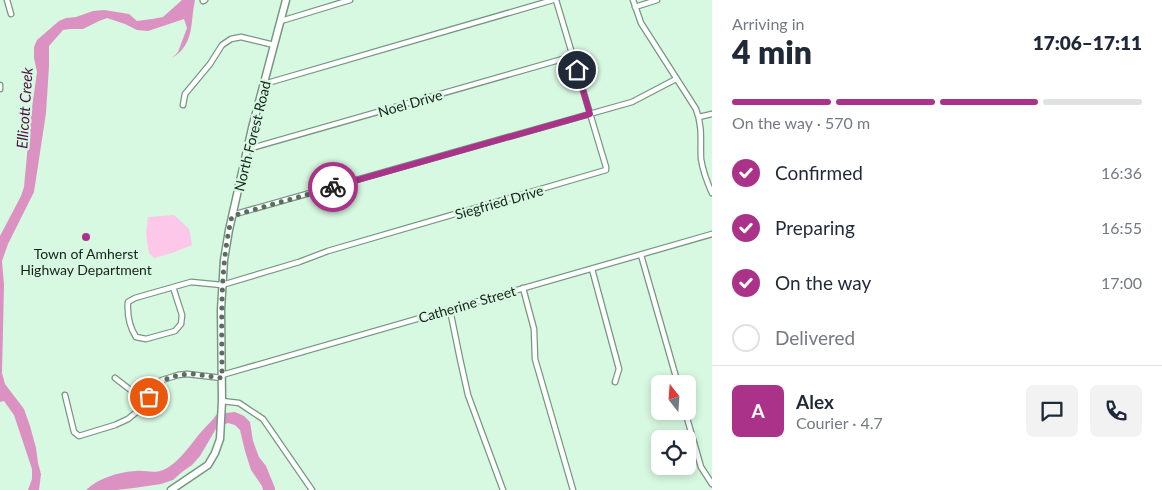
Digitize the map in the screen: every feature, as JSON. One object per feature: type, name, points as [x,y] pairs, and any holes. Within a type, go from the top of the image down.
[{"type":"street","points":[[7,0],[11,14]]},
{"type":"street","name":"North Forest Road","points":[[171,490],[208,465],[219,446],[222,401],[222,284],[224,260],[232,216],[286,0]]},
{"type":"street","points":[[281,20],[350,0]]},
{"type":"street","points":[[264,84],[554,0]]},
{"type":"street","name":"Siegfried Drive","points":[[173,287],[191,282],[222,284],[606,170],[573,56],[554,0]]},
{"type":"street","points":[[633,0],[641,23],[696,109],[701,129],[703,167],[712,192]]},
{"type":"street","points":[[635,6],[657,0]]},
{"type":"street","points":[[184,105],[185,94],[210,64],[222,45],[231,39],[241,37],[274,45]]},
{"type":"street","name":"Noel Drive","points":[[248,149],[573,56]]},
{"type":"street","points":[[232,216],[632,102],[676,79]]},
{"type":"street","points":[[699,117],[712,114]]},
{"type":"street","name":"Catherine Street","points":[[222,376],[712,234]]},
{"type":"street","points":[[641,255],[675,375]]},
{"type":"street","points":[[592,269],[619,369],[615,382]]},
{"type":"street","points":[[173,287],[182,315],[182,324],[175,331],[146,339],[136,337],[131,330],[127,311],[128,302],[135,298],[173,287]]},
{"type":"street","points":[[523,288],[534,329],[535,359],[573,490]]},
{"type":"street","points":[[450,310],[468,395],[503,490]]},
{"type":"street","points":[[65,395],[74,432],[78,436],[121,423],[134,415],[146,402],[155,386],[162,380],[187,374],[222,376]]},
{"type":"street","points":[[115,378],[146,402]]},
{"type":"street","points":[[222,401],[240,403],[263,419],[312,490]]},
{"type":"street","points":[[688,420],[701,467],[712,484]]},
{"type":"shaded area","points":[[182,0],[195,0],[192,25],[185,46],[172,58],[178,52],[187,28],[184,19],[148,31],[137,30],[107,18],[83,29],[63,30],[49,46],[46,113],[34,192],[8,244],[2,261],[4,285],[2,373],[5,384],[24,409],[36,448],[41,474],[39,490],[28,490],[32,479],[32,469],[14,415],[4,401],[0,402],[0,236],[24,187],[37,72],[34,47],[37,40],[59,21],[66,18],[104,10],[129,14],[137,21],[152,19],[163,17]]},
{"type":"shaded area","points":[[174,215],[189,229],[192,245],[154,258],[149,253],[146,235],[148,217]]},
{"type":"shaded area","points":[[235,412],[244,416],[250,422],[253,441],[259,457],[266,466],[275,490],[263,490],[251,470],[240,430],[235,425],[228,423],[217,427],[200,456],[173,480],[161,484],[134,488],[86,490],[97,482],[116,474],[136,471],[156,472],[169,467],[184,453],[217,414]]},
{"type":"way so far","points":[[149,397],[158,382],[178,375],[194,374],[222,378],[221,310],[223,273],[232,216],[333,187]]},
{"type":"place","name":"Town of Amherst Highway Department","points":[[86,237]]},
{"type":"route","points":[[333,187],[590,114],[577,70]]},
{"type":"water label","name":"Ellicott Creek","points":[[24,108]]}]
